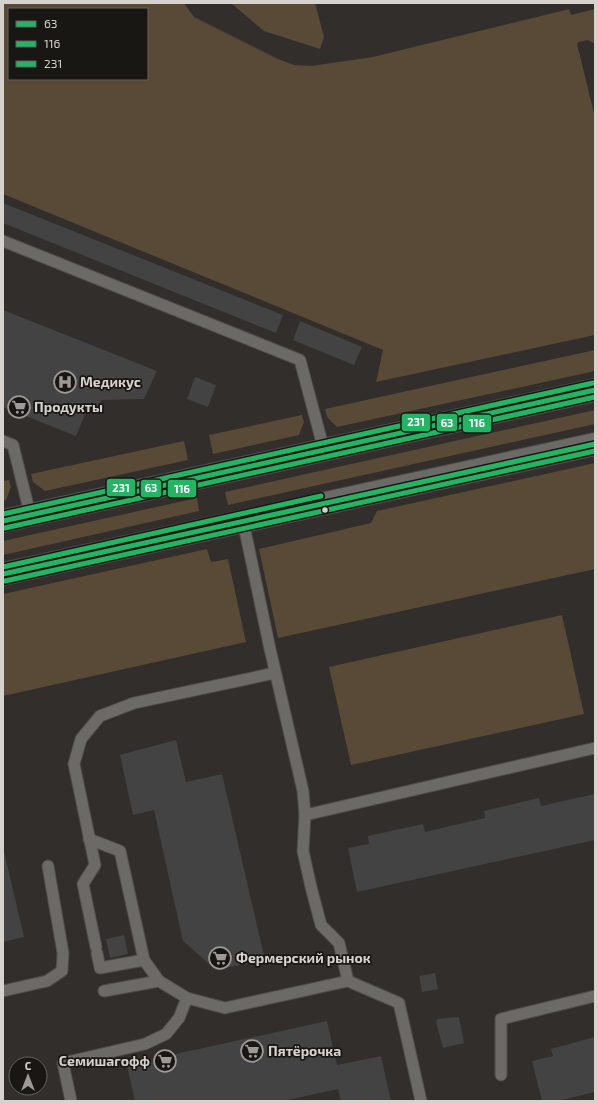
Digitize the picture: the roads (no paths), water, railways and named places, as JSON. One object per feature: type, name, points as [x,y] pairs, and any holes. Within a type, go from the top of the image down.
[{"type":"street","points":[[3,521],[595,390]]},
{"type":"street","points":[[3,574],[243,520],[595,444]]},
{"type":"lane","points":[[3,241],[300,360],[324,450]]},
{"type":"lane","points":[[3,440],[13,445],[30,514]]},
{"type":"lane","points":[[243,520],[275,673],[303,791],[305,815],[303,851],[311,887],[320,925],[339,943],[348,981]]},
{"type":"lane","points":[[144,960],[100,968],[83,884],[95,865],[74,764],[81,739],[100,716],[134,703],[275,673]]},
{"type":"lane","points":[[305,815],[595,748]]},
{"type":"lane","points":[[89,839],[120,851],[144,960],[159,981],[188,998],[225,1008],[348,981],[399,1003],[421,1101]]},
{"type":"lane","points":[[3,991],[47,981],[62,971],[63,953],[48,866]]},
{"type":"lane","points":[[104,991],[159,981]]},
{"type":"lane","points":[[501,1075],[501,1019],[595,996]]},
{"type":"lane","points":[[71,1101],[63,1063],[145,1044],[166,1034],[179,1018],[188,998]]},
{"type":"place","name":"Медикус","points":[[65,382]]},
{"type":"place","name":"Продукты","points":[[19,407]]},
{"type":"place","name":"Фермерский рынок","points":[[220,958]]},
{"type":"place","name":"Пятёрочка","points":[[252,1051]]},
{"type":"place","name":"Семишагофф","points":[[165,1061]]}]
